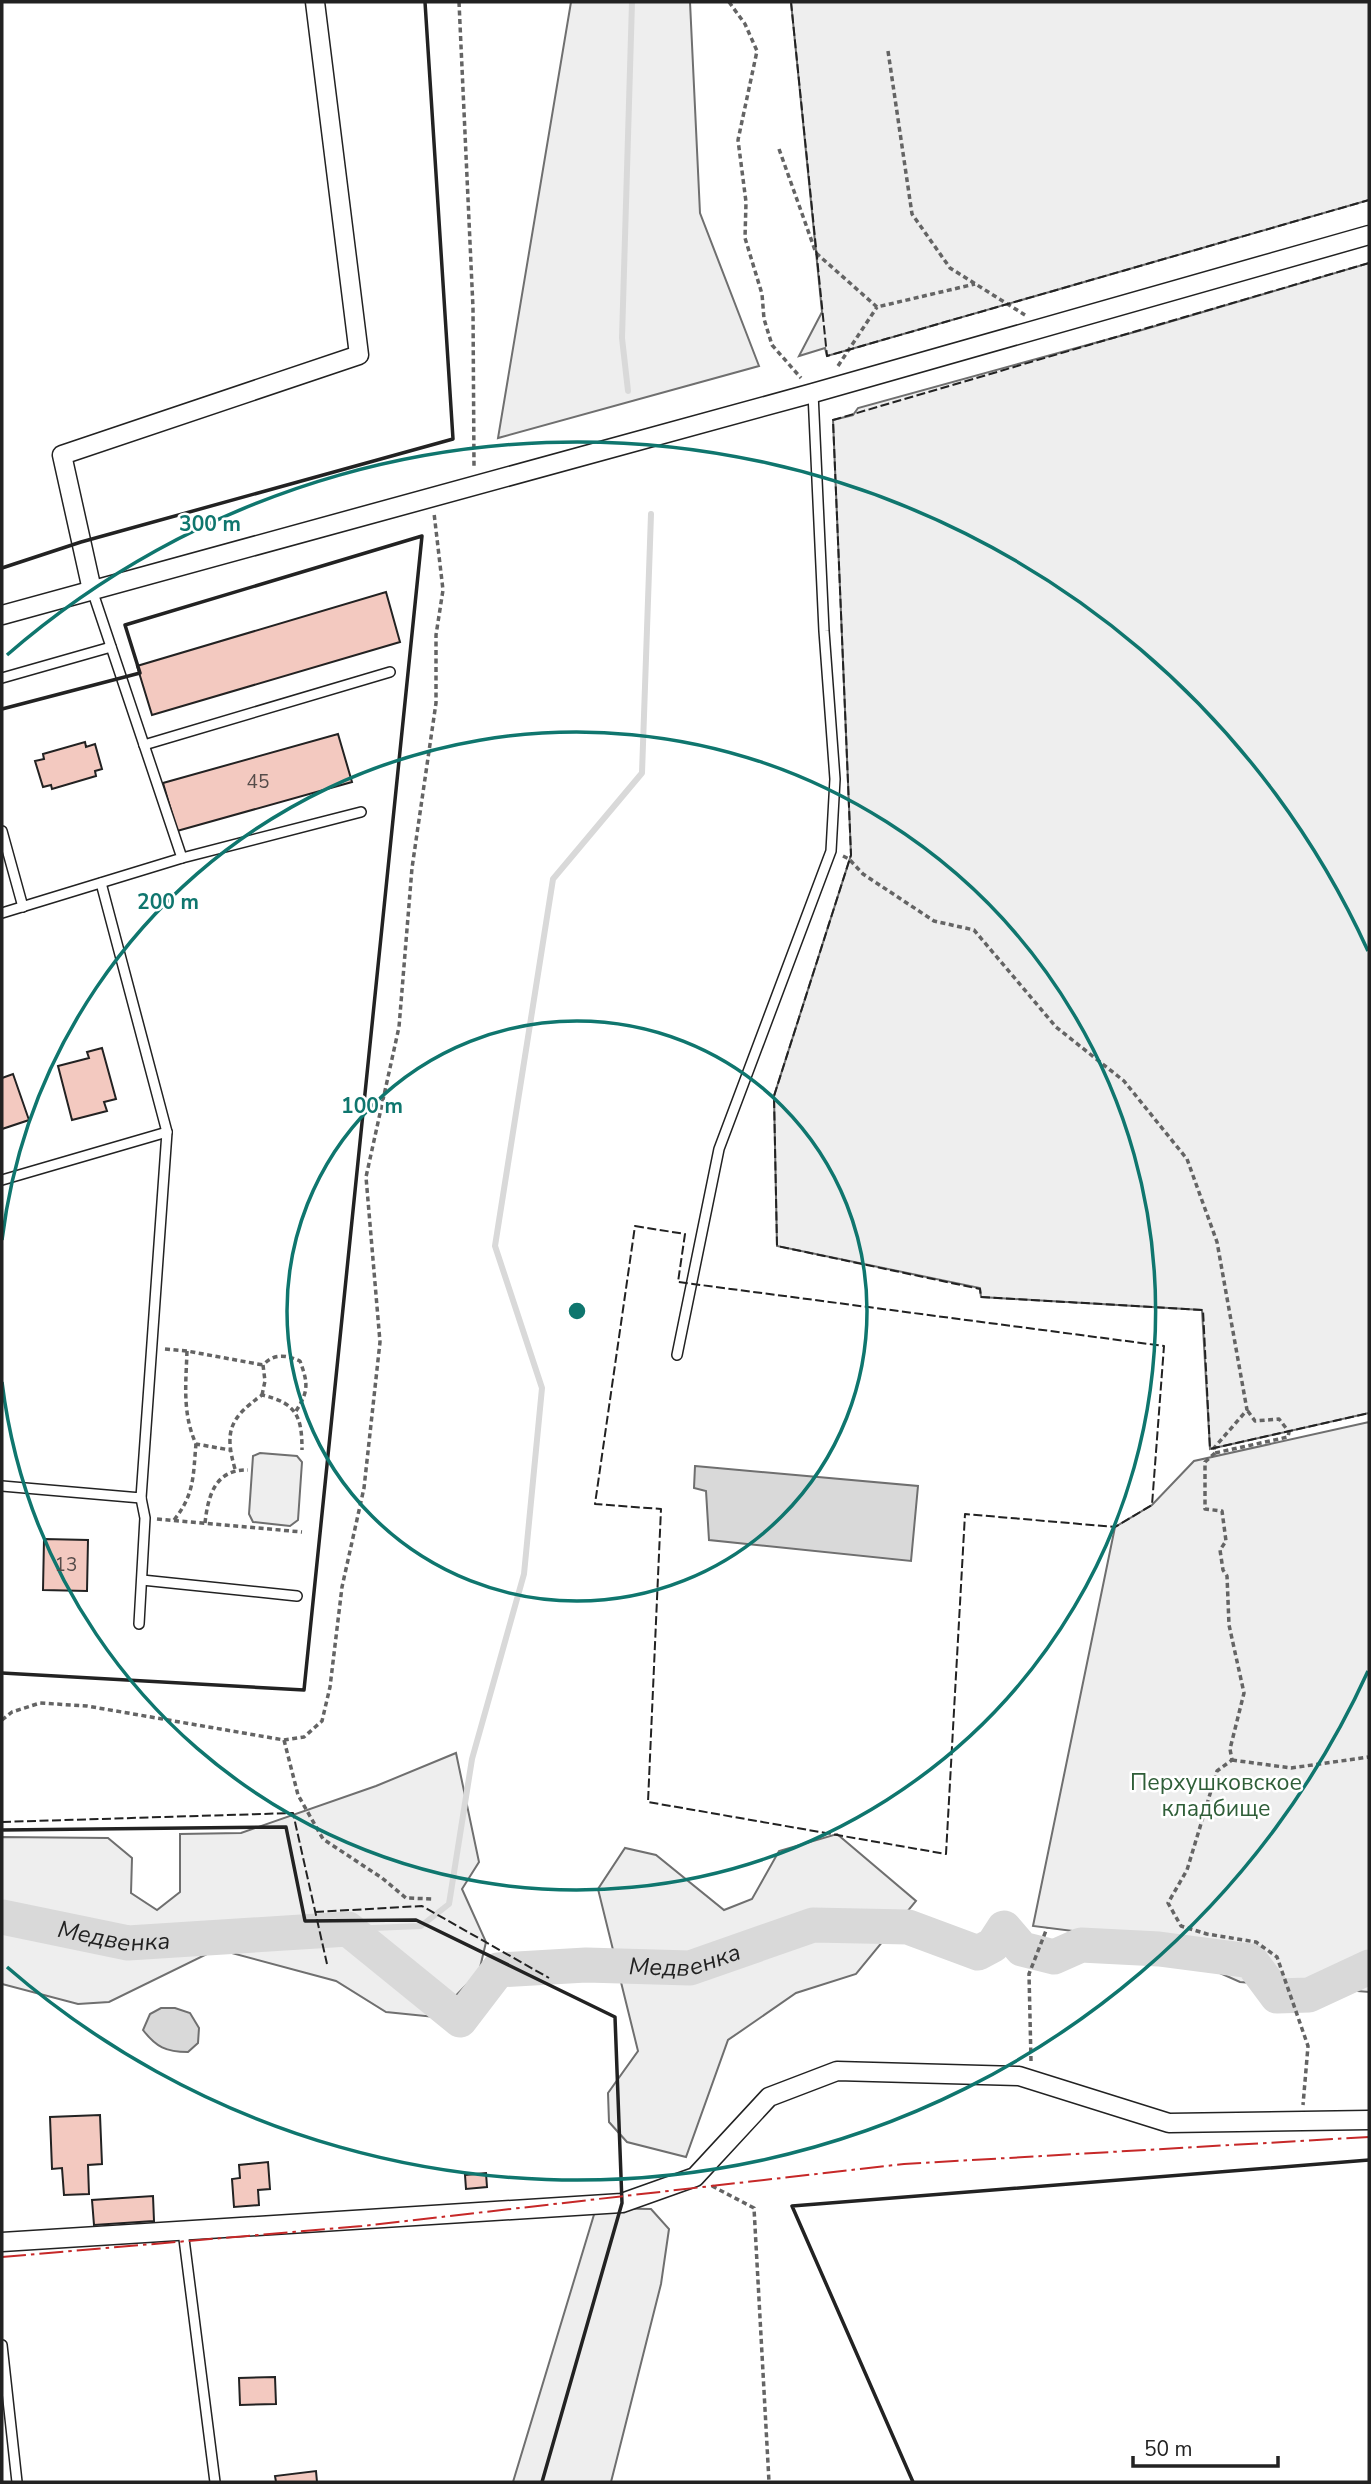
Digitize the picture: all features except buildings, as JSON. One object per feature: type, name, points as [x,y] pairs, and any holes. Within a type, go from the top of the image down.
[{"type":"street","points":[[92,590],[62,455],[359,355],[315,2]]},
{"type":"street","points":[[2,615],[818,391],[1369,235]]},
{"type":"street","points":[[2,2242],[622,2203],[695,2176],[769,2098],[837,2071],[1019,2076],[1169,2123],[1369,2120]]},
{"type":"lane","points":[[677,1355],[719,1149],[831,851],[835,779],[824,631],[818,391]]},
{"type":"lane","points":[[92,590],[182,858]]},
{"type":"lane","points":[[2,678],[111,648]]},
{"type":"lane","points":[[144,745],[390,672]]},
{"type":"lane","points":[[2,913],[182,858],[361,812]]},
{"type":"lane","points":[[2,831],[23,907]]},
{"type":"lane","points":[[101,883],[167,1132],[141,1498],[145,1518],[139,1624]]},
{"type":"lane","points":[[2,1180],[167,1132]]},
{"type":"lane","points":[[2,1486],[141,1498]]},
{"type":"lane","points":[[142,1580],[297,1596]]},
{"type":"lane","points":[[183,2231],[215,2482]]},
{"type":"lane","points":[[2,2345],[17,2482]]},
{"type":"path","points":[[459,2],[473,308],[474,485]]},
{"type":"path","points":[[729,2],[745,24],[757,51],[738,140],[746,202],[745,238],[762,294],[764,318],[772,345],[818,391],[877,307],[975,284]]},
{"type":"path","points":[[887,51],[912,214],[950,268],[1044,327]]},
{"type":"path","points":[[779,149],[816,253],[877,307]]},
{"type":"path","points":[[2,1720],[12,1712],[40,1703],[87,1706],[284,1740],[304,1737],[322,1721],[330,1687],[342,1587],[364,1488],[380,1342],[366,1177],[398,1027],[412,867],[436,703],[436,635],[443,590],[432,497]]},
{"type":"path","points":[[831,851],[849,859],[863,874],[934,921],[974,930],[1056,1027],[1124,1081],[1187,1159],[1216,1242],[1247,1410],[1255,1421],[1279,1419],[1289,1432],[1288,1437],[1215,1453],[1205,1462],[1205,1509],[1222,1511],[1226,1541],[1220,1550],[1223,1570],[1227,1576],[1229,1625],[1244,1692],[1230,1749],[1232,1760]]},
{"type":"path","points":[[151,1349],[187,1351],[263,1365]]},
{"type":"path","points":[[174,1520],[189,1497],[194,1482],[196,1444],[187,1415],[184,1392],[187,1351]]},
{"type":"path","points":[[263,1365],[269,1359],[285,1355],[300,1361],[307,1382],[304,1398],[296,1411]]},
{"type":"path","points":[[235,1469],[228,1441],[233,1420],[262,1395],[265,1381],[263,1365]]},
{"type":"path","points":[[262,1395],[276,1398],[296,1411],[302,1427],[302,1450]]},
{"type":"path","points":[[1215,1453],[1214,1448],[1247,1410]]},
{"type":"path","points":[[196,1444],[230,1450]]},
{"type":"path","points":[[205,1523],[207,1500],[218,1481],[235,1469],[248,1470]]},
{"type":"path","points":[[145,1518],[302,1532]]},
{"type":"path","points":[[284,1740],[298,1795],[323,1839],[382,1878],[406,1898],[433,1899]]},
{"type":"path","points":[[1302,2121],[1308,2046],[1278,1957],[1256,1942],[1207,1934],[1181,1926],[1168,1903],[1187,1870],[1217,1771],[1232,1760],[1291,1768],[1369,1757]]},
{"type":"path","points":[[1032,2080],[1029,1974],[1047,1928]]},
{"type":"path","points":[[695,2176],[754,2208],[769,2482]]},
{"type":"green space","points":[[571,2],[690,2],[700,213],[759,366],[498,438]]},
{"type":"green space","points":[[791,2],[1369,2],[1369,200],[827,356],[825,348],[799,356],[822,312]]},
{"type":"green space","points":[[1369,263],[1369,1413],[1210,1449],[1202,1310],[981,1297],[980,1288],[777,1246],[774,1096],[851,855],[833,420],[853,415],[858,408],[1142,330]]},
{"type":"green space","name":"Перхушковское кладбище","points":[[1369,1422],[1369,1992],[1240,1982],[1177,1954],[1175,1944],[1033,1926],[1115,1527],[1152,1505],[1194,1461]]},
{"type":"green space","points":[[260,1453],[297,1456],[302,1462],[298,1520],[290,1526],[253,1522],[249,1514],[253,1456]]},
{"type":"green space","points":[[456,1753],[479,1862],[462,1889],[486,1942],[479,1972],[435,2017],[386,2012],[336,1981],[217,1949],[109,2002],[78,2004],[2,1984],[2,1837],[108,1838],[132,1858],[131,1893],[157,1910],[180,1892],[180,1834],[241,1833],[376,1786]]},
{"type":"green space","points":[[837,1834],[916,1901],[856,1974],[796,1993],[728,2040],[686,2157],[627,2142],[609,2122],[608,2093],[638,2051],[598,1889],[625,1848],[656,1855],[724,1910],[752,1899],[779,1851]]},
{"type":"green space","points":[[596,2208],[651,2209],[669,2229],[661,2284],[611,2482],[513,2482]]},
{"type":"shaded area","points":[[695,1466],[918,1486],[911,1561],[709,1540],[706,1491],[694,1488]]},
{"type":"shaded area","points":[[161,2008],[175,2008],[190,2013],[199,2028],[198,2043],[188,2052],[162,2047],[152,2041],[143,2030],[150,2014]]},
{"type":"waterway","points":[[628,391],[622,338],[632,2]]},
{"type":"waterway","points":[[348,1929],[421,1926],[449,1904],[472,1759],[524,1574],[542,1388],[495,1246],[553,879],[642,773],[651,514]]},
{"type":"waterway","name":"Медвенка","points":[[2,1917],[128,1943],[348,1929],[460,2020],[498,1970],[586,1965],[690,1968],[813,1925],[908,1927],[978,1953],[993,1945],[1004,1928],[1022,1949],[1054,1957],[1081,1945],[1159,1949],[1251,1961],[1277,1996],[1309,1995],[1369,1967]]},
{"type":"fence","points":[[791,2],[827,356],[1369,200]]},
{"type":"fence","points":[[1369,263],[833,420],[851,855],[774,1096],[777,1246],[980,1289],[981,1297],[1203,1310],[1210,1449],[1369,1413]]},
{"type":"fence","points":[[635,1226],[685,1234],[678,1282],[1164,1346],[1152,1505],[1115,1527],[965,1514],[946,1854],[648,1802],[661,1509],[595,1504],[635,1226]]},
{"type":"fence","points":[[2,1822],[293,1813],[327,1964]]},
{"type":"fence","points":[[315,1912],[422,1906],[549,1978]]},
{"type":"wall","points":[[2,568],[81,542],[453,439],[425,2]]},
{"type":"wall","points":[[2,709],[140,673],[125,625],[422,536],[304,1690],[2,1673]]},
{"type":"wall","points":[[2,1830],[286,1827],[305,1921],[416,1920],[615,2017],[622,2203],[542,2482]]},
{"type":"wall","points":[[913,2482],[792,2206],[1369,2160]]},
{"type":"power","points":[[2,2257],[362,2226],[904,2164],[1369,2137]]}]
